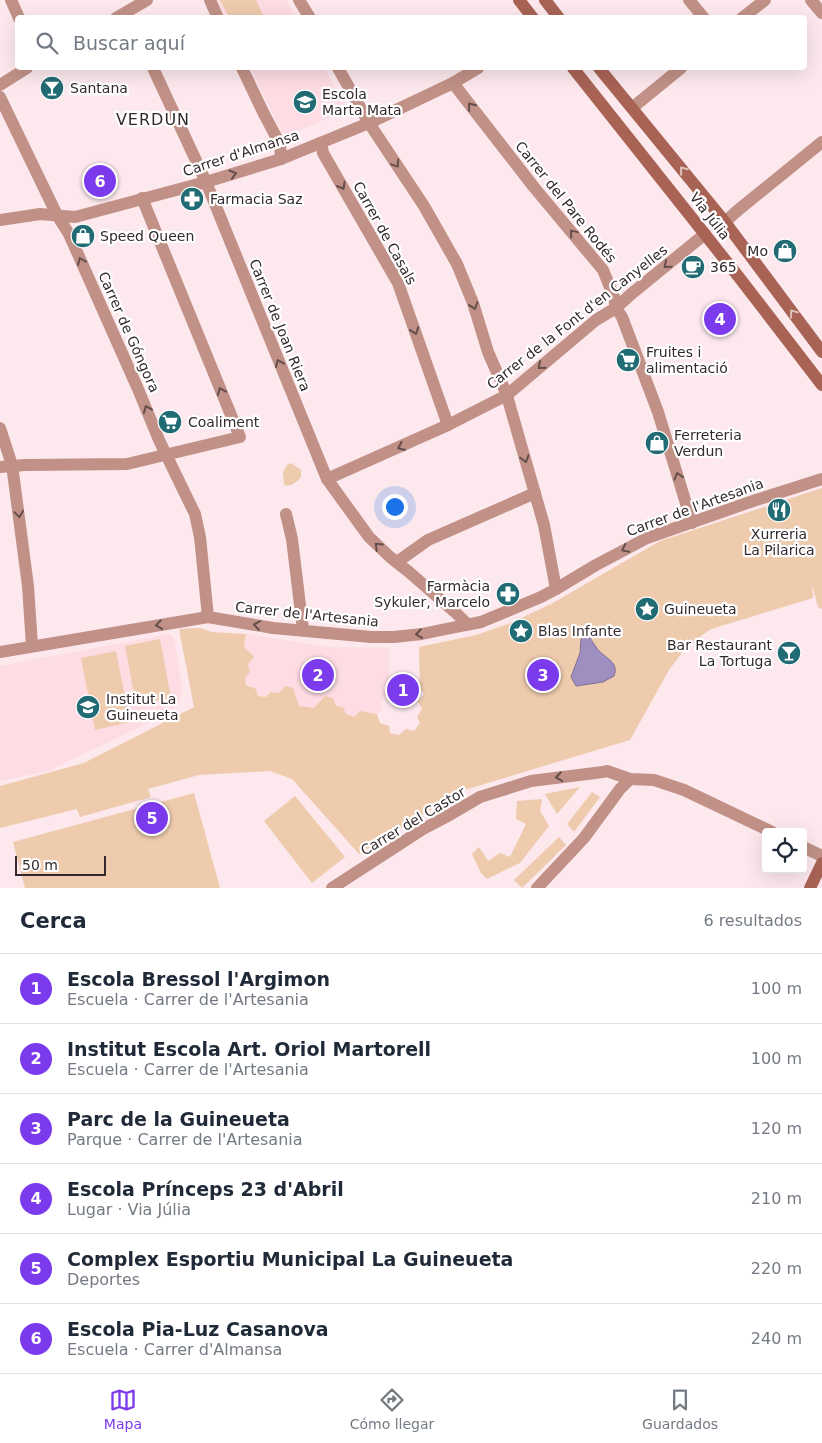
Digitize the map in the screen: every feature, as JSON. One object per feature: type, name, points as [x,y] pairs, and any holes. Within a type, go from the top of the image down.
[{"type":"street","points":[[11,0],[18,15]]},
{"type":"street","points":[[120,0],[124,15]]},
{"type":"street","points":[[125,15],[147,0]]},
{"type":"street","points":[[210,0],[217,15]]},
{"type":"street","points":[[299,0],[308,15]]},
{"type":"street","points":[[519,0],[531,15]]},
{"type":"street","points":[[545,0],[557,15]]},
{"type":"street","points":[[689,0],[702,15]]},
{"type":"street","points":[[746,15],[765,0]]},
{"type":"street","points":[[811,0],[822,13]]},
{"type":"street","points":[[0,85],[25,70]]},
{"type":"street","name":"Carrer de Joan Riera","points":[[154,70],[206,182],[327,479],[368,537],[467,624]]},
{"type":"street","points":[[243,70],[280,144],[281,159]]},
{"type":"street","points":[[339,70],[369,123],[424,206],[457,264],[473,303],[488,352],[507,394],[544,525],[556,589]]},
{"type":"street","name":"Carrer d'Almansa","points":[[0,220],[40,214],[75,217],[206,182],[281,159],[369,123],[474,70]]},
{"type":"street","name":"Via Júlia","points":[[575,70],[706,234],[822,384]]},
{"type":"street","name":"Via Júlia","points":[[601,70],[725,222],[822,352]]},
{"type":"street","points":[[632,108],[679,70]]},
{"type":"street","name":"Carrer del Pare Rodés","points":[[453,82],[533,186],[603,270],[614,297],[616,308],[622,317],[658,412],[692,523]]},
{"type":"street","name":"Carrer de Góngora","points":[[0,97],[57,215],[69,234],[165,454],[195,514],[200,537],[208,617]]},
{"type":"street","name":"Carrer de Casals","points":[[321,142],[323,153],[398,284],[448,425]]},
{"type":"street","points":[[725,222],[822,142]]},
{"type":"street","points":[[6,466],[127,464],[240,437],[142,198]]},
{"type":"street","name":"Carrer de la Font d'en Canyelles","points":[[327,479],[448,425],[507,394],[596,320],[616,308],[706,234]]},
{"type":"street","points":[[0,428],[28,586],[32,646]]},
{"type":"street","name":"Carrer de l'Artesania","points":[[0,652],[208,617],[273,628],[371,637],[422,634],[481,622],[556,589],[596,564],[647,538],[822,479]]},
{"type":"street","points":[[397,562],[428,540],[535,493]]},
{"type":"street","points":[[286,514],[292,539],[303,630]]},
{"type":"street","name":"Carrer del Castor","points":[[332,888],[423,829],[480,797],[531,781],[607,771],[630,778],[654,780],[684,790],[764,828]]},
{"type":"street","points":[[537,888],[584,838],[630,778]]},
{"type":"street","points":[[807,849],[822,856]]},
{"type":"street","points":[[810,888],[822,863]]},
{"type":"shaded area","points":[[217,0],[286,0],[295,15],[225,15]]},
{"type":"shaded area","points":[[220,0],[256,0],[263,15],[228,15]]},
{"type":"shaded area","name":"Escola Marta Mata","points":[[251,70],[325,70],[349,110],[284,136]]},
{"type":"shaded area","points":[[291,463],[301,470],[301,477],[293,484],[284,485],[283,472],[287,465]]},
{"type":"shaded area","points":[[822,488],[822,609],[818,607],[812,585],[813,598],[711,629],[687,646],[669,670],[630,740],[461,791],[359,854],[292,779],[270,771],[199,775],[148,789],[151,797],[80,817],[77,809],[0,828],[0,786],[84,763],[194,707],[179,629],[200,628],[212,632],[246,634],[244,647],[254,657],[248,664],[250,672],[245,678],[246,686],[255,688],[258,696],[266,697],[271,692],[279,693],[285,686],[293,688],[299,706],[314,708],[325,696],[333,698],[336,706],[343,707],[346,714],[354,717],[360,711],[377,714],[380,723],[389,726],[390,733],[399,735],[406,729],[414,731],[420,723],[417,717],[422,709],[418,702],[424,694],[420,687],[419,647],[476,635],[508,624],[551,604],[660,541]]},
{"type":"shaded area","points":[[588,633],[599,651],[613,663],[615,667],[614,676],[603,682],[576,686],[571,677],[580,653],[581,639]]},
{"type":"shaded area","name":"Institut La Guineueta","points":[[169,634],[174,638],[182,686],[180,700],[171,712],[48,771],[0,781],[0,666]]},
{"type":"shaded area","points":[[246,634],[330,647],[389,648],[389,681],[382,687],[386,694],[380,701],[383,708],[377,714],[360,711],[354,717],[298,706],[293,688],[266,697],[257,696],[246,686],[245,678],[250,672],[244,647]]},
{"type":"shaded area","points":[[160,639],[171,698],[136,704],[125,646]]},
{"type":"shaded area","points":[[116,651],[130,722],[95,730],[81,658]]},
{"type":"shaded area","points":[[580,787],[557,814],[545,794]]},
{"type":"shaded area","points":[[592,792],[600,797],[574,832],[567,824]]},
{"type":"shaded area","points":[[194,793],[220,888],[25,888],[13,842]]},
{"type":"shaded area","points":[[295,796],[345,857],[312,883],[264,821]]},
{"type":"shaded area","points":[[542,799],[540,811],[549,826],[520,863],[487,879],[481,873],[472,854],[479,847],[488,861],[500,853],[510,857],[526,824],[516,819],[517,801]]},
{"type":"shaded area","points":[[559,837],[566,845],[522,888],[514,880]]},
{"type":"place","name":"Santana","points":[[52,88]]},
{"type":"place","name":"Escola Marta Mata","points":[[305,102]]},
{"type":"place","name":"Escola Pia-Luz Casanova","points":[[100,181]]},
{"type":"place","name":"Farmacia Saz","points":[[192,199]]},
{"type":"place","name":"Speed Queen","points":[[83,236]]},
{"type":"place","name":"Mo","points":[[785,251]]},
{"type":"place","name":"365","points":[[693,267]]},
{"type":"place","name":"Escola Prínceps 23 d'Abril","points":[[720,319]]},
{"type":"place","name":"Fruites i alimentació","points":[[628,360]]},
{"type":"place","name":"Coaliment","points":[[170,422]]},
{"type":"place","name":"Ferreteria Verdun","points":[[657,443]]},
{"type":"place","name":"Xurreria La Pilarica","points":[[779,510]]},
{"type":"place","name":"Farmàcia Sykuler, Marcelo","points":[[508,594]]},
{"type":"place","name":"Guineueta","points":[[647,609]]},
{"type":"place","name":"Blas Infante","points":[[521,631]]},
{"type":"place","name":"Bar Restaurant La Tortuga","points":[[789,653]]},
{"type":"place","name":"Institut Escola Art. Oriol Martorell","points":[[318,675]]},
{"type":"place","name":"Parc de la Guineueta","points":[[543,675]]},
{"type":"place","name":"Escola Bressol l'Argimon","points":[[403,690]]},
{"type":"place","name":"Institut La Guineueta","points":[[88,707]]},
{"type":"place","name":"Complex Esportiu Municipal La Guineueta","points":[[152,818]]},
{"type":"district","name":"VERDUN","points":[[153,119]]}]
